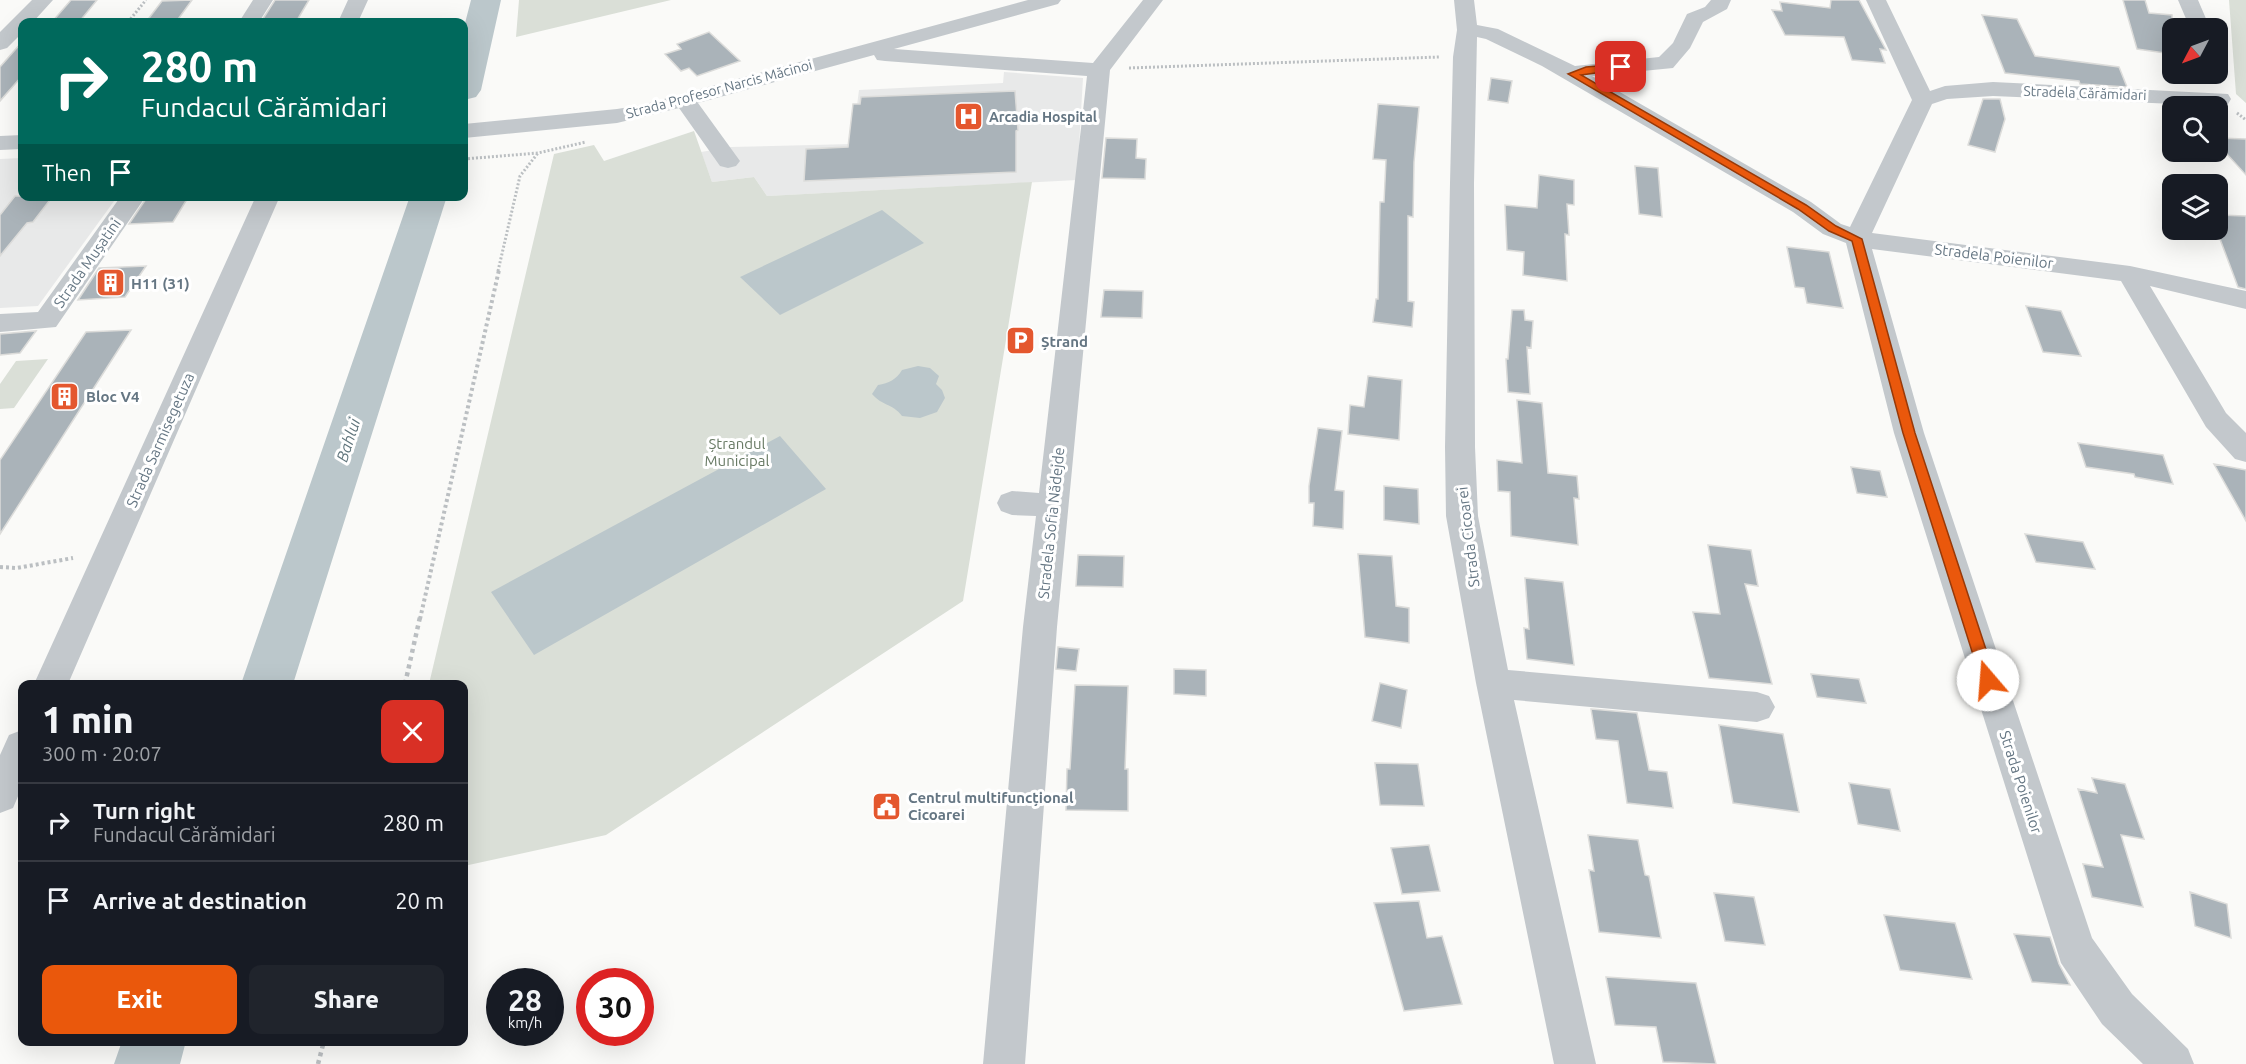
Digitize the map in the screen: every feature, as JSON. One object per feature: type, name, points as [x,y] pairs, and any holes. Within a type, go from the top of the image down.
[{"type":"street","points":[[25,18],[43,0]]},
{"type":"street","points":[[252,18],[263,0]]},
{"type":"street","points":[[350,18],[358,0]]},
{"type":"street","name":"Strada Profesor Narcis Măcinoi","points":[[468,131],[617,116],[1051,0]]},
{"type":"street","points":[[883,46],[885,55],[1099,70],[1153,0]]},
{"type":"street","name":"Strada Cicoarei","points":[[1464,0],[1466,44],[1460,447],[1462,516],[1476,601],[1575,1064]]},
{"type":"street","points":[[1573,74],[1586,70],[1665,63],[1672,58],[1686,38],[1694,18],[1712,11],[1720,5],[1721,0]]},
{"type":"street","points":[[1466,44],[1491,33],[1573,74],[1802,207],[1833,229],[1857,239],[1923,100],[1876,0]]},
{"type":"street","points":[[2188,0],[2196,18]]},
{"type":"street","points":[[1,42],[18,25]]},
{"type":"street","name":"Stradela Sofia Nădejde","points":[[1004,1064],[1040,627],[1099,70]]},
{"type":"street","name":"Stradela Cărămidari","points":[[1923,100],[1945,93],[1993,89],[2220,99],[2212,84]]},
{"type":"street","points":[[683,99],[728,161]]},
{"type":"street","points":[[0,143],[18,142]]},
{"type":"street","name":"Strada Mușatini","points":[[0,323],[46,321],[130,201]]},
{"type":"street","name":"Strada Sarmisegetuza","points":[[53,680],[266,201]]},
{"type":"street","name":"Stradela Poienilor","points":[[1857,239],[2027,269],[2130,274],[2246,300]]},
{"type":"street","name":"Strada Poienilor","points":[[1857,239],[1909,433],[2075,949],[2117,1009],[2173,1064]]},
{"type":"street","points":[[2130,274],[2216,420],[2246,451]]},
{"type":"street","points":[[1012,503],[1053,505]]},
{"type":"street","points":[[1493,683],[1757,708]]},
{"type":"street","points":[[0,796],[18,755]]},
{"type":"path","points":[[131,18],[146,0]]},
{"type":"path","points":[[1099,70],[1310,60],[1466,44]]},
{"type":"path","points":[[468,159],[538,153],[586,142]]},
{"type":"path","points":[[406,680],[520,176],[538,153]]},
{"type":"path","points":[[0,567],[18,568],[74,558]]},
{"type":"path","points":[[318,1064],[323,1046]]},
{"type":"shaded area","name":"Arcadia Hospital","points":[[1004,72],[1083,78],[1077,180],[767,196],[754,177],[712,182],[701,152],[731,147],[852,144],[859,90],[1003,83]]},
{"type":"shaded area","points":[[18,158],[18,201],[114,201],[38,306],[0,308],[0,159]]},
{"type":"shaded area","points":[[882,210],[924,243],[780,315],[740,277]]},
{"type":"shaded area","points":[[918,366],[930,368],[939,376],[936,384],[942,390],[945,398],[937,412],[920,418],[902,416],[872,394],[878,385],[892,380],[902,370]]},
{"type":"shaded area","points":[[780,436],[826,489],[534,655],[491,592]]},
{"type":"green space","points":[[519,0],[671,0],[516,37]]},
{"type":"green space","points":[[2229,0],[2246,0],[2246,103],[2236,94]]},
{"type":"green space","name":"Ștrandul Municipal","points":[[694,131],[712,182],[754,177],[767,196],[1032,182],[963,601],[606,835],[468,865],[468,680],[430,680],[554,154],[594,145],[604,161]]},
{"type":"green space","points":[[48,359],[14,408],[0,409],[0,384],[16,361]]},
{"type":"building","points":[[71,0],[97,0],[82,18],[55,18]]},
{"type":"building","points":[[192,0],[179,18],[149,18],[162,1]]},
{"type":"building","points":[[275,0],[309,0],[298,18],[264,18]]},
{"type":"building","points":[[1831,0],[1859,0],[1886,50],[1880,49],[1885,63],[1852,60],[1844,37],[1785,35],[1772,10],[1782,11],[1780,2],[1830,8]]},
{"type":"building","points":[[2123,0],[2145,0],[2149,13],[2172,15],[2172,18],[2162,18],[2162,53],[2137,49]]},
{"type":"building","points":[[1982,15],[2017,19],[2035,56],[2119,67],[2127,87],[2080,84],[2079,81],[2005,73]]},
{"type":"building","points":[[709,32],[740,61],[697,76],[689,68],[681,71],[665,54],[681,49],[677,44]]},
{"type":"building","points":[[18,47],[18,81],[0,101],[0,67]]},
{"type":"building","points":[[1491,78],[1512,81],[1508,103],[1488,100]]},
{"type":"building","points":[[1015,91],[1018,130],[1016,131],[1016,172],[804,181],[806,149],[848,147],[853,104],[860,104],[861,97]]},
{"type":"building","points":[[1983,99],[2000,99],[2005,119],[1995,152],[1968,145]]},
{"type":"building","points":[[1378,104],[1419,107],[1414,162],[1413,217],[1408,216],[1408,301],[1414,302],[1412,327],[1373,322],[1376,299],[1378,299],[1380,202],[1384,202],[1386,160],[1373,159]]},
{"type":"building","points":[[1106,138],[1137,139],[1136,158],[1146,159],[1145,179],[1102,178]]},
{"type":"building","points":[[2228,138],[2246,139],[2246,175],[2228,155]]},
{"type":"building","points":[[1635,166],[1658,168],[1662,217],[1639,214]]},
{"type":"building","points":[[1539,175],[1574,180],[1574,205],[1567,204],[1569,235],[1565,234],[1567,281],[1523,275],[1524,252],[1507,250],[1505,205],[1537,208]]},
{"type":"building","points":[[15,196],[18,196],[18,201],[49,201],[33,222],[27,223],[0,256],[0,215]]},
{"type":"building","points":[[145,201],[186,201],[173,222],[129,224]]},
{"type":"building","points":[[2228,215],[2246,216],[2246,289],[2238,287],[2220,240],[2228,240]]},
{"type":"building","points":[[1787,247],[1829,252],[1843,308],[1807,303],[1804,288],[1795,287]]},
{"type":"building","name":"H11 (31)","points":[[146,266],[125,297],[78,300],[99,268]]},
{"type":"building","points":[[1104,290],[1143,291],[1142,318],[1101,317]]},
{"type":"building","points":[[2026,306],[2061,311],[2081,356],[2043,352]]},
{"type":"building","points":[[1512,310],[1524,310],[1525,320],[1533,321],[1531,348],[1527,347],[1530,394],[1508,392],[1506,359],[1508,359]]},
{"type":"building","name":"Bloc V4","points":[[131,330],[0,534],[0,460],[86,332]]},
{"type":"building","points":[[36,331],[20,353],[0,355],[0,334]]},
{"type":"building","points":[[1368,376],[1402,380],[1399,440],[1348,434],[1350,405],[1364,407]]},
{"type":"building","points":[[1517,400],[1542,403],[1548,473],[1577,476],[1579,499],[1574,498],[1578,545],[1511,536],[1510,492],[1498,491],[1497,460],[1522,463]]},
{"type":"building","points":[[1318,428],[1342,431],[1335,490],[1344,491],[1343,529],[1313,526],[1314,503],[1309,503],[1309,486]]},
{"type":"building","points":[[2078,443],[2163,455],[2173,484],[2135,477],[2134,474],[2086,467]]},
{"type":"building","points":[[2214,464],[2246,470],[2246,521]]},
{"type":"building","points":[[1851,467],[1880,471],[1887,497],[1857,493]]},
{"type":"building","points":[[1384,486],[1418,489],[1419,524],[1384,520]]},
{"type":"building","points":[[2025,534],[2083,542],[2095,569],[2036,562]]},
{"type":"building","points":[[1708,545],[1751,550],[1758,586],[1745,584],[1772,684],[1709,678],[1693,612],[1720,614]]},
{"type":"building","points":[[1358,554],[1392,556],[1396,606],[1409,608],[1409,643],[1365,637]]},
{"type":"building","points":[[1078,555],[1124,556],[1123,587],[1076,586]]},
{"type":"building","points":[[1525,578],[1563,582],[1574,665],[1527,659],[1524,628],[1529,629]]},
{"type":"building","points":[[1058,647],[1079,649],[1076,671],[1056,669]]},
{"type":"building","points":[[1174,669],[1206,670],[1206,696],[1174,694]]},
{"type":"building","points":[[1811,674],[1859,679],[1866,703],[1817,697]]},
{"type":"building","points":[[1380,683],[1407,690],[1401,728],[1372,721]]},
{"type":"building","points":[[1075,685],[1128,686],[1125,769],[1128,769],[1128,811],[1066,810],[1067,769],[1070,769]]},
{"type":"building","points":[[1591,709],[1637,713],[1649,770],[1667,772],[1673,808],[1627,803],[1618,741],[1596,739]]},
{"type":"building","points":[[1719,725],[1783,734],[1799,812],[1733,803]]},
{"type":"building","points":[[1375,763],[1418,764],[1424,806],[1380,805]]},
{"type":"building","points":[[2092,778],[2125,784],[2144,839],[2121,835],[2143,907],[2092,897],[2083,864],[2103,867],[2078,789],[2097,793]]},
{"type":"building","points":[[1849,783],[1890,789],[1900,831],[1858,824]]},
{"type":"building","points":[[1588,835],[1638,840],[1645,875],[1649,876],[1661,938],[1599,932],[1589,870],[1594,871]]},
{"type":"building","points":[[1429,845],[1440,891],[1402,894],[1391,848]]},
{"type":"building","points":[[2190,892],[2227,904],[2231,938],[2195,926]]},
{"type":"building","points":[[1714,893],[1754,897],[1765,945],[1725,941]]},
{"type":"building","points":[[1419,901],[1427,938],[1442,936],[1462,1004],[1404,1011],[1374,903]]},
{"type":"building","points":[[1884,915],[1955,923],[1972,979],[1900,970]]},
{"type":"building","points":[[2014,934],[2050,937],[2059,964],[2070,985],[2032,982]]},
{"type":"building","points":[[1606,977],[1696,983],[1716,1064],[1663,1062],[1656,1027],[1615,1025]]},
{"type":"waterway","name":"Bahlui","points":[[468,74],[486,0]]},
{"type":"waterway","name":"Bahlui","points":[[268,680],[427,201]]},
{"type":"waterway","name":"Bahlui","points":[[147,1064],[152,1046]]},
{"type":"place","name":"Arcadia Hospital","points":[[968,117]]},
{"type":"place","name":"H11 (31)","points":[[110,283]]},
{"type":"place","name":"Ștrand","points":[[1020,341]]},
{"type":"place","name":"Bloc V4","points":[[65,396]]},
{"type":"place","name":"Centrul multifuncțional Cicoarei","points":[[887,806]]},
{"type":"route","points":[[1621,67],[1586,70],[1573,74],[1802,207],[1833,229],[1857,239],[1909,433],[1988,680]]}]
